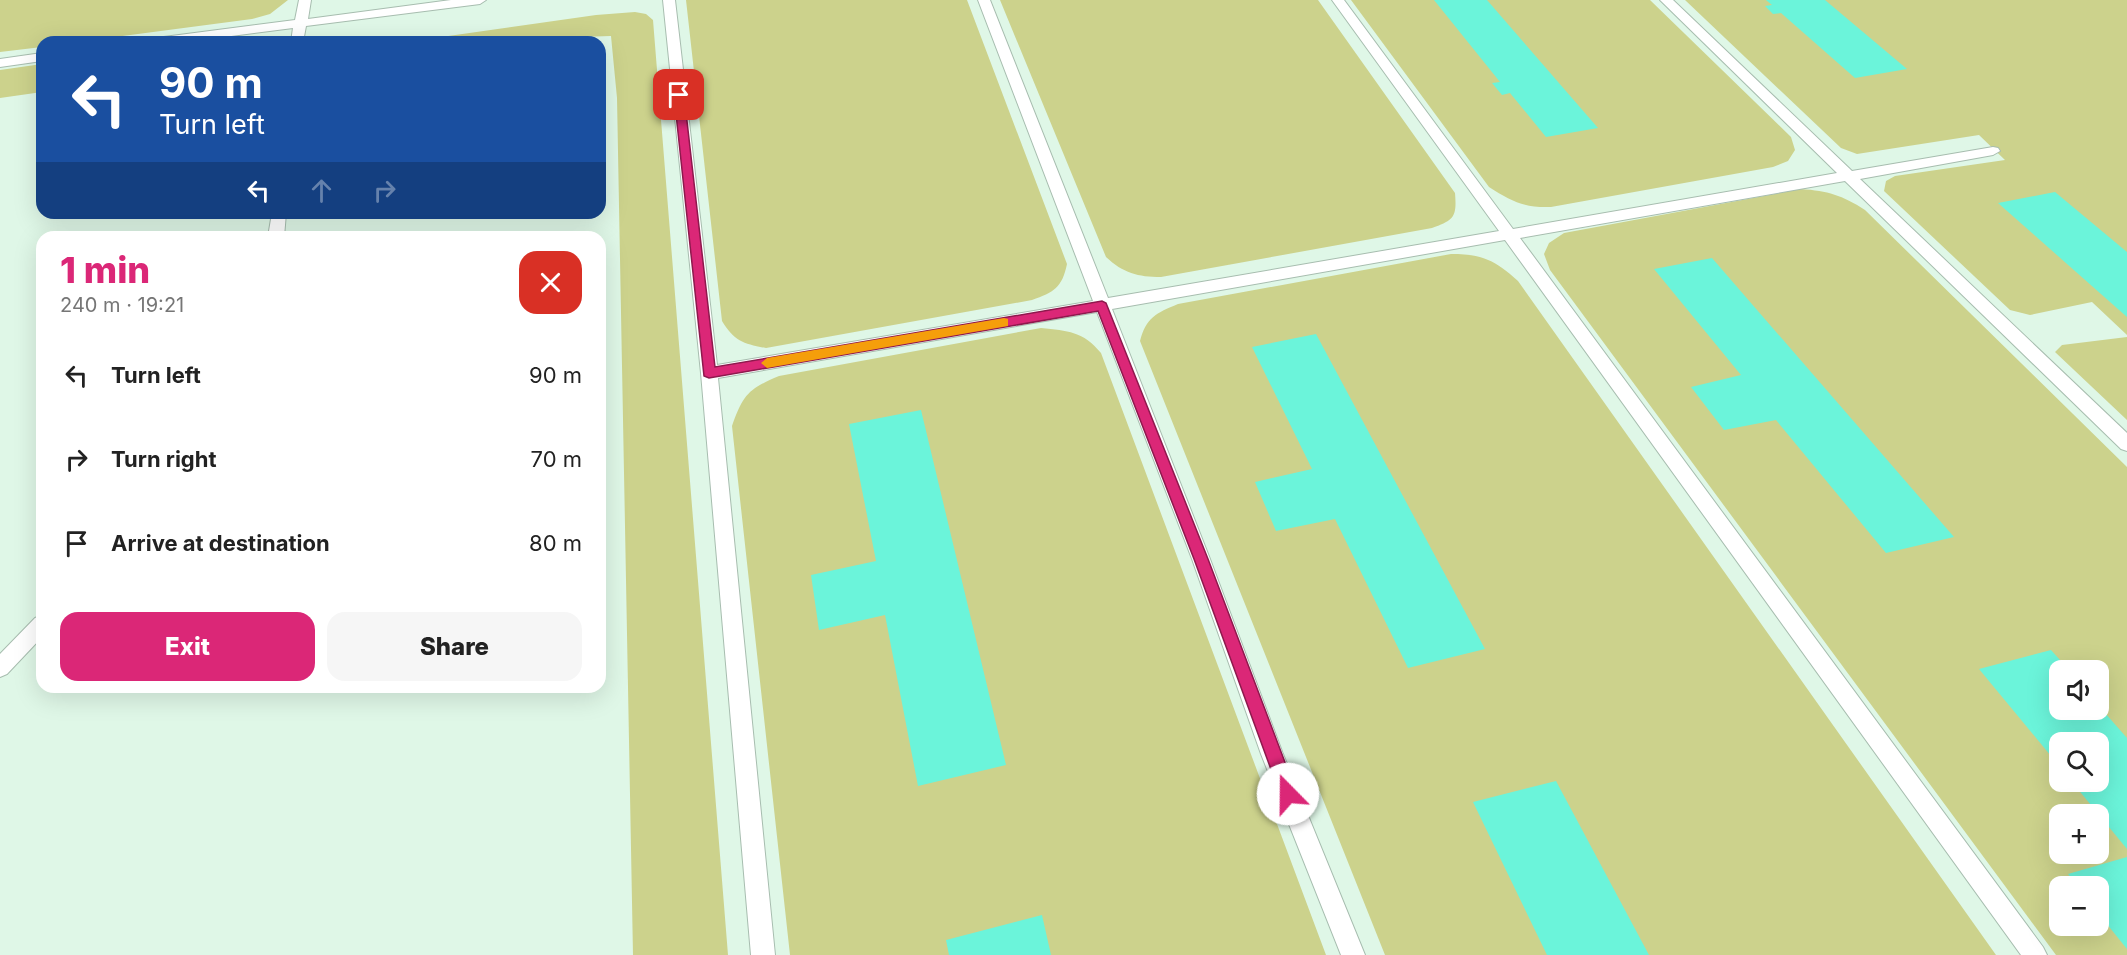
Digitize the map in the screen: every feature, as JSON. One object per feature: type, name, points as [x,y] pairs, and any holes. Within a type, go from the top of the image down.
[{"type":"lane","points":[[298,36],[305,0]]},
{"type":"lane","points":[[201,36],[480,0]]},
{"type":"lane","points":[[669,0],[709,373],[763,955]]},
{"type":"lane","points":[[984,0],[1201,559],[1272,754],[1353,955]]},
{"type":"lane","points":[[1338,0],[2035,955]]},
{"type":"lane","points":[[1666,0],[2127,444]]},
{"type":"lane","points":[[0,63],[36,58]]},
{"type":"lane","points":[[709,373],[1993,151]]},
{"type":"lane","points":[[0,668],[36,630]]},
{"type":"green space","points":[[0,0],[288,0],[270,14],[252,19],[123,36],[36,36],[36,48],[0,52]]},
{"type":"green space","points":[[686,0],[967,0],[1067,264],[1060,284],[1032,300],[766,348],[746,343],[735,337],[722,321]]},
{"type":"green space","points":[[1000,0],[1318,0],[1455,193],[1454,213],[1445,223],[1432,228],[1161,277],[1138,275],[1125,270],[1106,257]]},
{"type":"green space","points":[[1351,0],[1650,0],[1791,137],[1795,150],[1788,161],[1773,167],[1551,207],[1518,203],[1489,187]]},
{"type":"green space","points":[[1685,0],[2127,0],[2127,335],[2092,302],[2030,315],[2010,310],[1884,191],[1886,181],[1895,176],[2005,160],[1979,135],[1857,154],[1841,148]]},
{"type":"green space","points":[[635,12],[646,14],[653,20],[728,955],[633,955],[617,98],[611,36],[448,36],[596,15]]},
{"type":"green space","points":[[36,65],[36,93],[0,98],[0,70]]},
{"type":"green space","points":[[1801,189],[1842,197],[1865,210],[2127,467],[2127,955],[2056,955],[1550,270],[1544,254],[1549,243],[1564,233]]},
{"type":"green space","points":[[1451,254],[1471,255],[1488,260],[1518,281],[1996,955],[1385,955],[1140,341],[1145,327],[1153,317],[1178,304]]},
{"type":"green space","points":[[1041,328],[1074,333],[1088,340],[1101,353],[1326,955],[790,955],[732,426],[736,415],[753,389],[779,376]]},
{"type":"green space","points":[[2127,337],[2127,420],[2055,352],[2062,345]]},
{"type":"building","points":[[1434,0],[1487,0],[1598,128],[1546,137],[1510,93],[1502,95],[1492,83],[1500,82]]},
{"type":"building","points":[[1766,0],[1825,0],[1907,69],[1855,78],[1781,13],[1773,14],[1765,6],[1772,5]]},
{"type":"building","points":[[2055,192],[2127,252],[2127,317],[1998,203]]},
{"type":"building","points":[[1712,258],[1954,537],[1886,553],[1776,420],[1724,430],[1691,387],[1741,375],[1654,269]]},
{"type":"building","points":[[1316,334],[1485,649],[1408,668],[1335,519],[1276,531],[1255,482],[1312,469],[1252,347]]},
{"type":"building","points":[[921,410],[1006,765],[918,786],[885,615],[819,630],[811,575],[876,561],[849,424]]},
{"type":"building","points":[[2051,650],[2060,660],[2049,660],[2049,720],[2109,720],[2109,718],[2127,738],[2127,849],[2109,827],[2109,804],[2090,804],[2080,792],[2109,792],[2109,732],[2049,732],[2049,754],[1979,669]]},
{"type":"building","points":[[1556,781],[1649,955],[1547,955],[1473,802]]},
{"type":"building","points":[[2127,857],[2127,949],[2109,927],[2109,876],[2070,876],[2068,874]]},
{"type":"building","points":[[1042,915],[1051,955],[949,955],[946,940]]},
{"type":"slow traffic","points":[[767,363],[1004,322]]},
{"type":"route","points":[[679,95],[709,373],[1102,306],[1201,559],[1288,794]]}]
